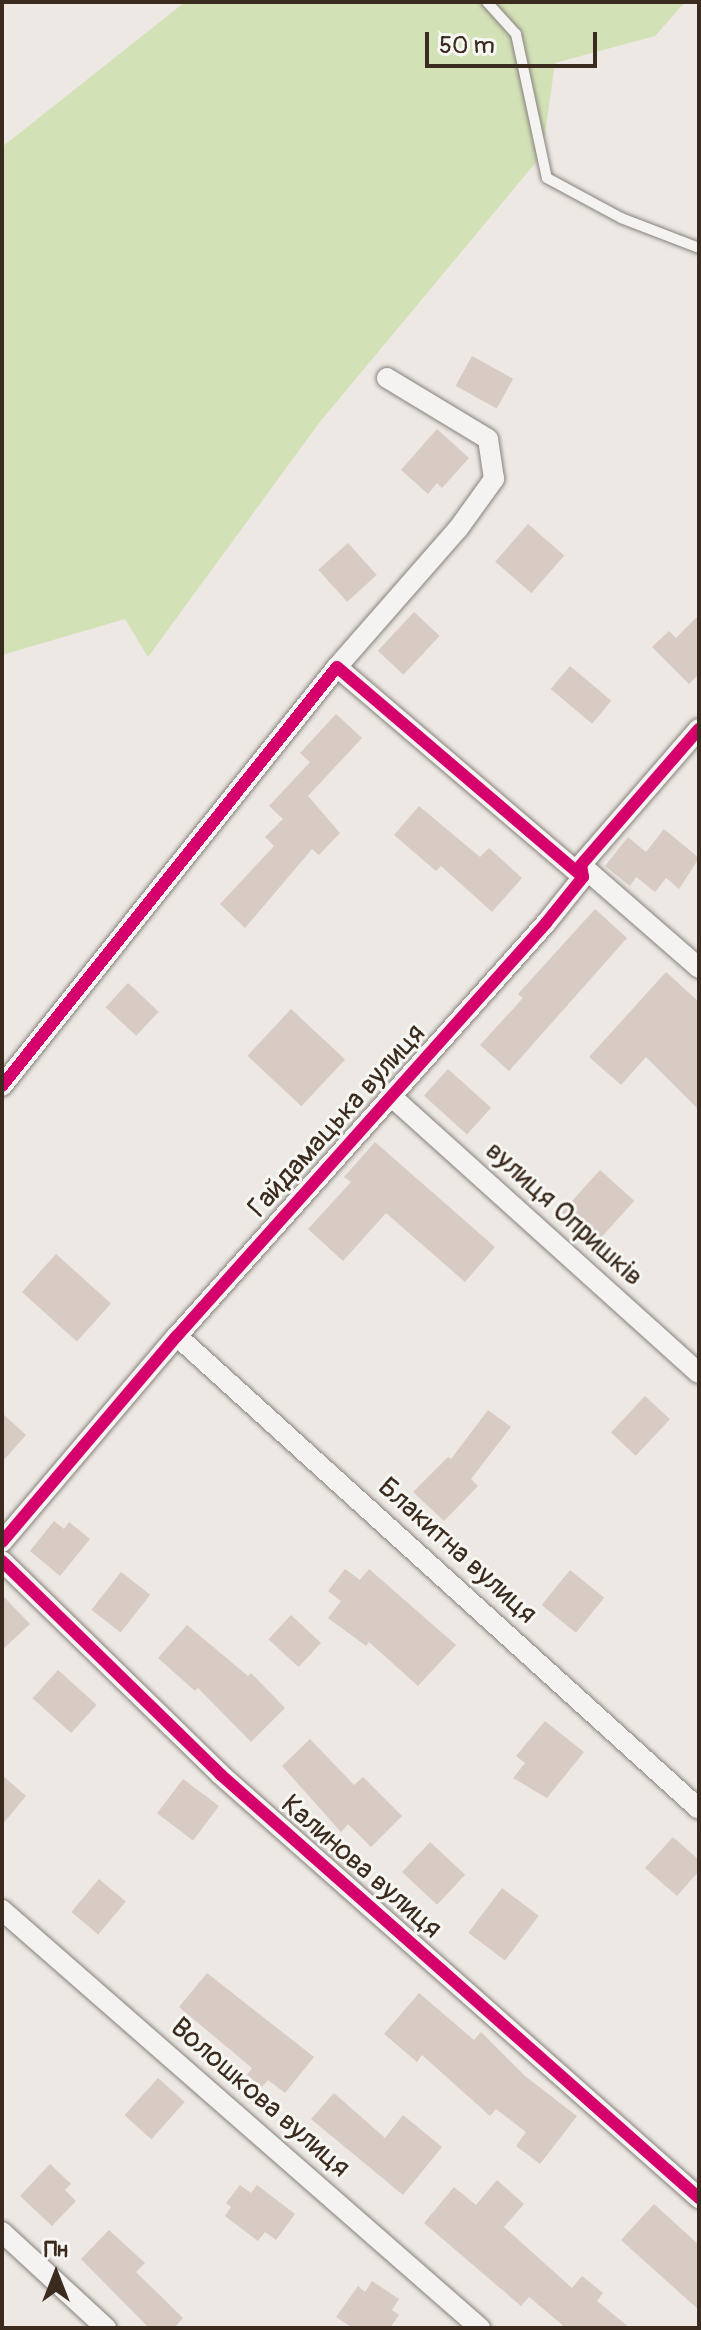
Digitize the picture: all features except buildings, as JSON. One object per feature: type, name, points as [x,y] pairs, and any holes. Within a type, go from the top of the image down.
[{"type":"street","points":[[2,1086],[65,1002],[337,667],[458,529],[494,479],[488,439],[387,378]]},
{"type":"street","points":[[337,667],[699,968]]},
{"type":"street","name":"Гайдамацька вулиця","points":[[2,1542],[177,1336],[391,1096],[699,729]]},
{"type":"street","name":"вулиця Опришків","points":[[391,1096],[699,1373]]},
{"type":"street","name":"Блакитна вулиця","points":[[177,1336],[699,1809]]},
{"type":"street","name":"Калинова вулиця","points":[[2,1561],[220,1774],[699,2198]]},
{"type":"street","name":"Волошкова вулиця","points":[[2,1910],[480,2328]]},
{"type":"street","points":[[2,2232],[106,2328]]},
{"type":"lane","points":[[487,2],[516,34],[547,178],[621,218],[699,248]]},
{"type":"green space","points":[[185,2],[685,2],[655,36],[555,63],[542,155],[319,423],[148,657],[125,619],[2,655],[2,147]]},
{"type":"cycle path","points":[[2,1086],[337,667],[583,877]]},
{"type":"cycle path","points":[[2,1542],[177,1336],[546,923],[583,877],[581,865],[699,729]]},
{"type":"cycle path","points":[[2,1561],[220,1774],[699,2198]]}]
